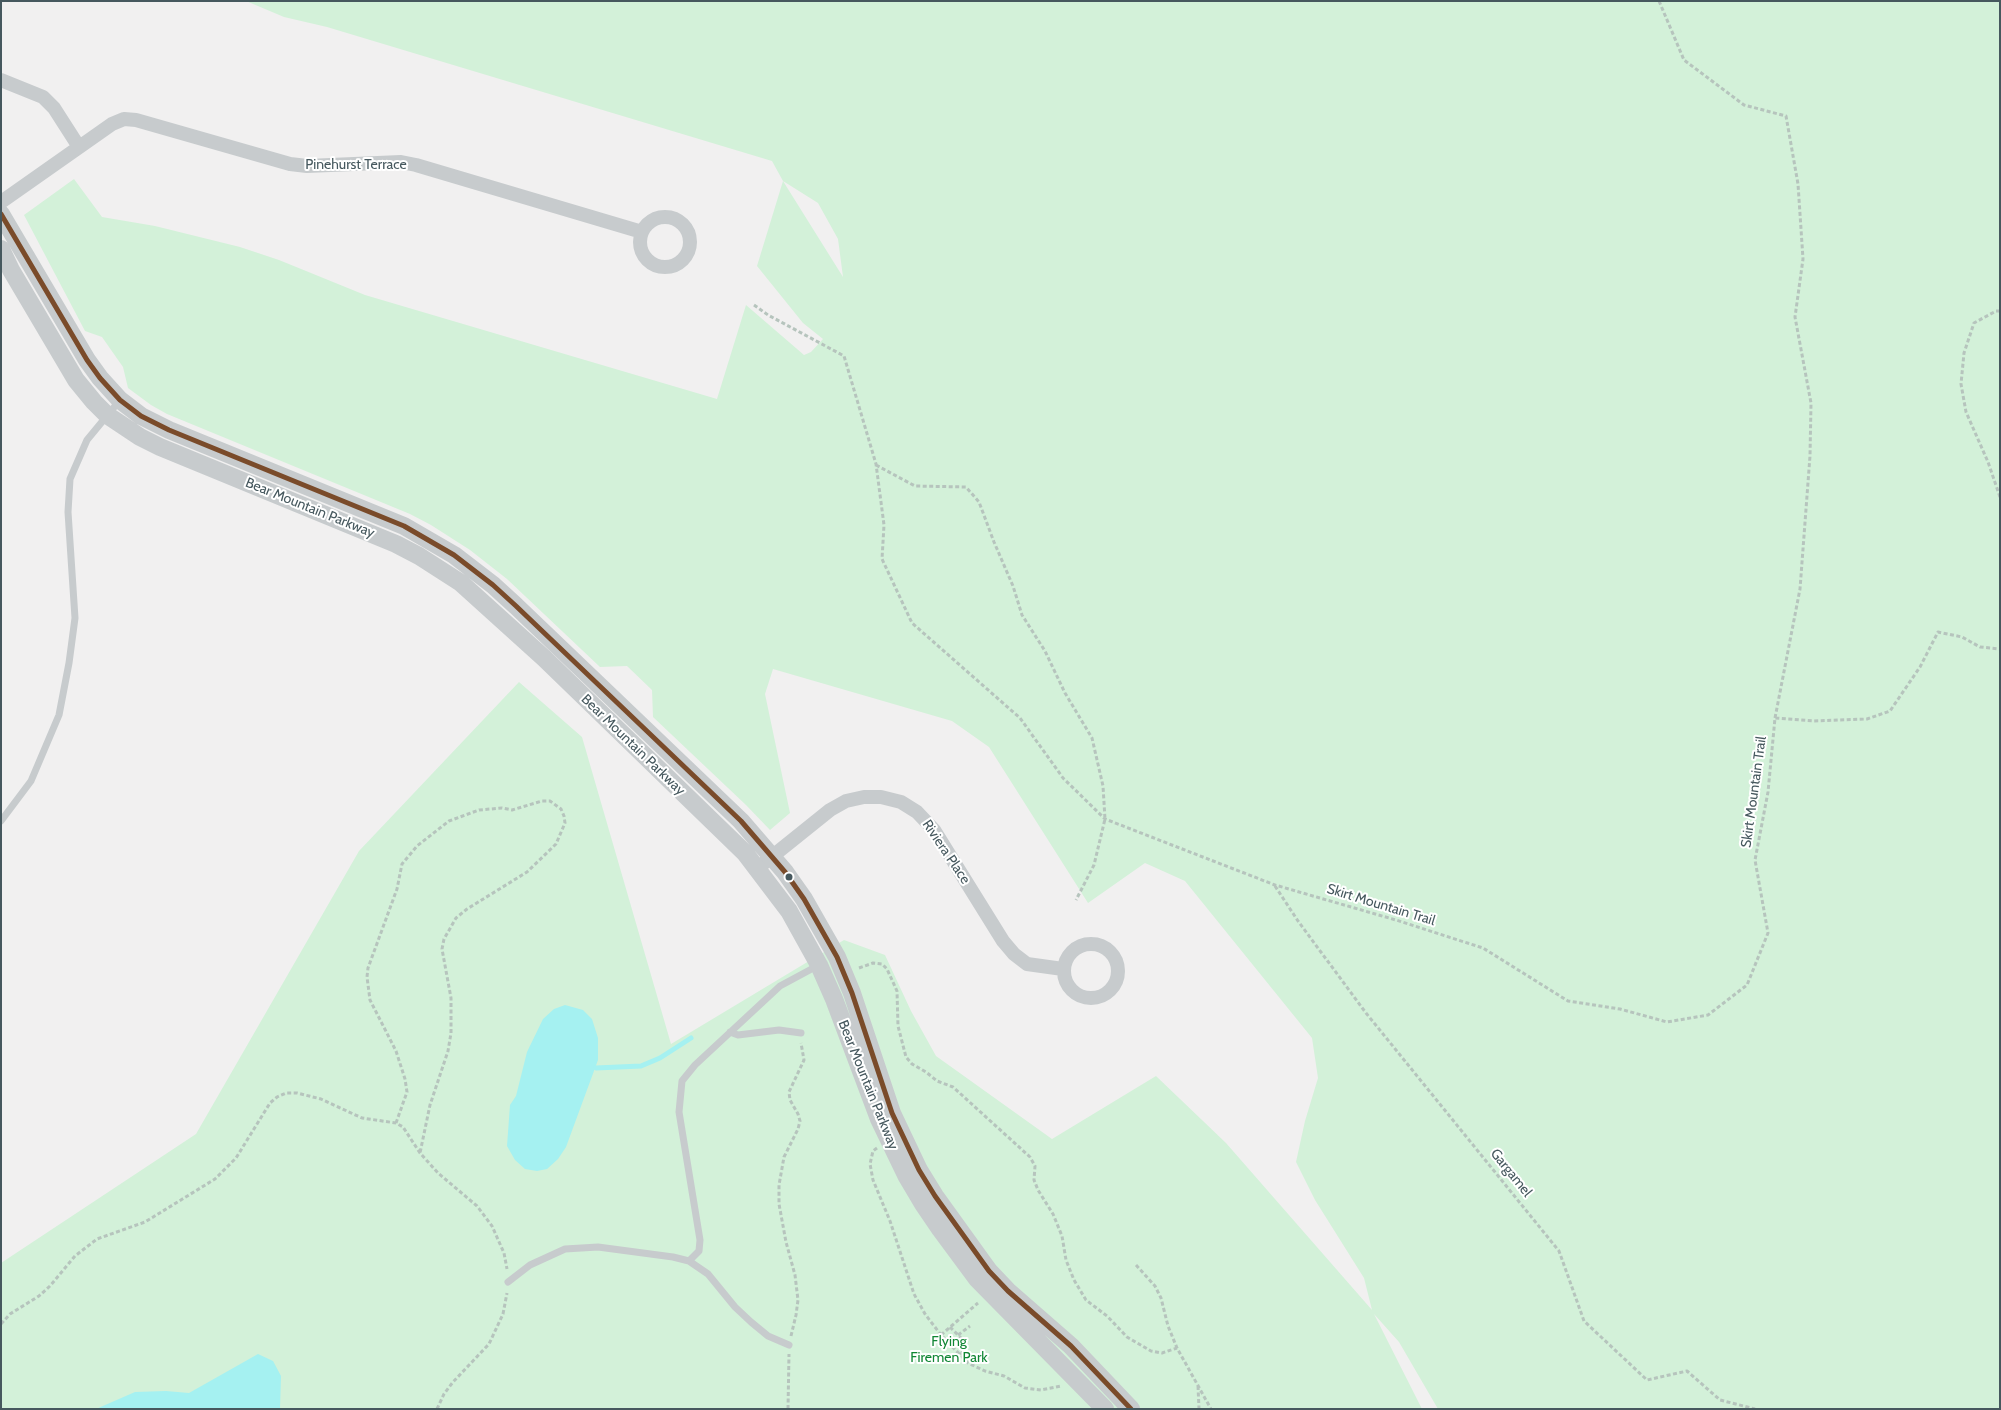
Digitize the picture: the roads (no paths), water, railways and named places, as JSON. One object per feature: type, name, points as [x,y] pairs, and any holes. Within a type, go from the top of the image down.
[{"type":"street","points":[[1,80],[42,96],[54,108],[79,147]]},
{"type":"street","name":"Pinehurst Terrace","points":[[1,202],[112,124],[124,119],[136,120],[290,164],[307,166],[401,162],[416,165],[642,232]]},
{"type":"street","name":"Bear Mountain Parkway","points":[[1,214],[87,360],[120,400],[141,416],[169,430],[404,526],[429,539],[466,563],[493,585],[590,675],[741,821],[773,857],[804,899],[837,957],[852,993],[892,1113],[935,1196],[989,1271],[1027,1308],[1071,1346],[1131,1409]]},
{"type":"street","name":"Bear Mountain Parkway","points":[[1,249],[76,380],[107,415],[140,437],[160,447],[396,544],[461,582],[550,664],[654,767],[731,838],[758,868],[789,912],[819,965],[834,999],[866,1088],[888,1139],[923,1204],[949,1242],[978,1279],[1105,1409]]},
{"type":"street","name":"Riviera Place","points":[[758,868],[830,810],[846,801],[864,797],[901,802],[917,812],[934,830],[1003,941],[1014,954],[1027,964],[1063,969]]},
{"type":"lane","points":[[1,821],[30,781],[58,715],[69,663],[75,618],[68,512],[70,478],[87,440],[120,400]]},
{"type":"lane","points":[[689,1261],[699,1251],[700,1240],[679,1112],[682,1082],[695,1065],[780,986],[819,965]]},
{"type":"lane","points":[[730,1032],[738,1035],[779,1030],[801,1033]]},
{"type":"lane","points":[[508,1282],[530,1265],[546,1256],[565,1249],[598,1247],[673,1257],[689,1261],[708,1274],[735,1307],[751,1322],[768,1336],[789,1345]]},
{"type":"water","points":[[565,1005],[583,1010],[592,1019],[598,1038],[598,1060],[566,1147],[558,1159],[547,1169],[537,1171],[525,1169],[515,1160],[507,1146],[510,1105],[516,1096],[527,1052],[543,1019],[554,1009]]},
{"type":"water","points":[[258,1354],[273,1361],[281,1376],[280,1409],[96,1409],[135,1392],[166,1391],[189,1393]]},
{"type":"waterway","points":[[596,1068],[641,1066],[660,1058],[691,1038]]},
{"type":"park label","name":"Flying Firemen Park","points":[[949,1350]]}]
